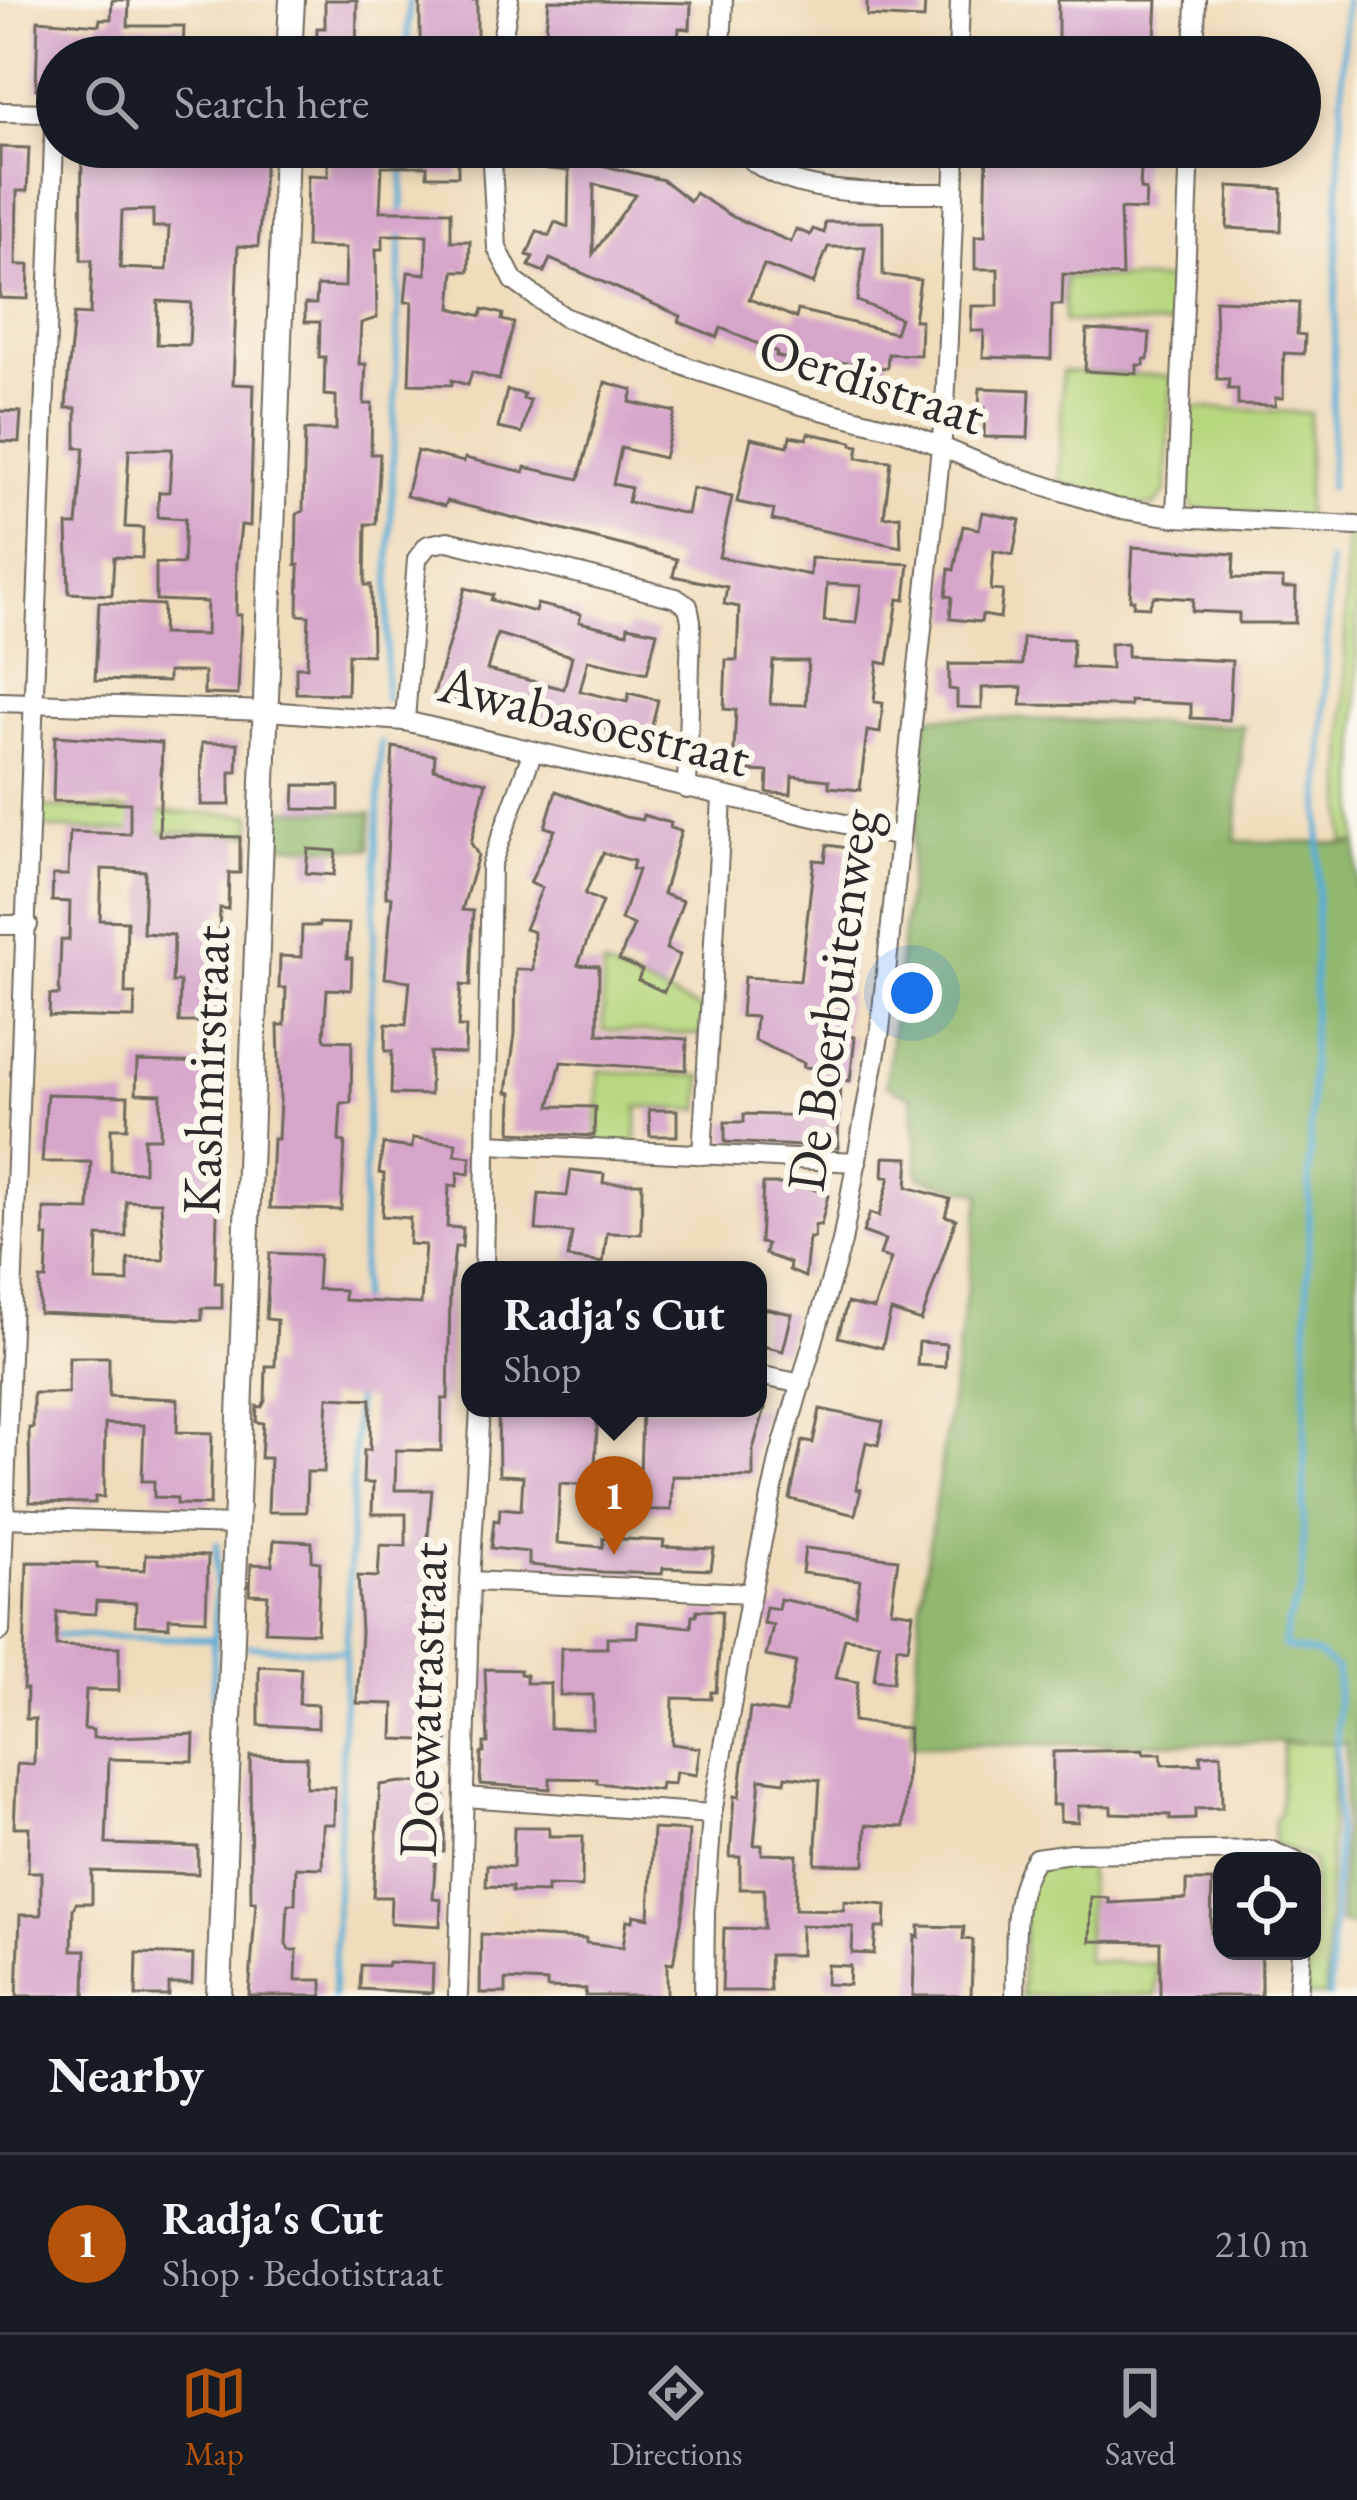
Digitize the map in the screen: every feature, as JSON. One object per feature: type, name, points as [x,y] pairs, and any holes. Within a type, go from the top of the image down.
[{"type":"street","points":[[290,36],[292,0]]},
{"type":"street","points":[[503,36],[509,0]]},
{"type":"street","points":[[721,36],[722,0]]},
{"type":"street","points":[[959,36],[960,0]]},
{"type":"street","points":[[1195,36],[1196,0]]},
{"type":"street","points":[[0,112],[36,113]]},
{"type":"street","points":[[0,1631],[54,168]]},
{"type":"street","name":"Kashmirstraat","points":[[219,1996],[285,168]]},
{"type":"street","name":"Oerdistraat","points":[[492,168],[497,248],[514,281],[565,317],[690,368],[801,405],[904,431],[1114,508],[1176,517],[1357,526]]},
{"type":"street","points":[[763,168],[833,190],[954,193]]},
{"type":"street","name":"De Boerbuitenweg","points":[[704,1996],[712,1814],[751,1593],[780,1455],[842,1242],[880,1030],[941,448],[955,168]]},
{"type":"street","points":[[1176,517],[1189,168]]},
{"type":"street","points":[[405,721],[417,559],[428,545],[448,541],[676,598],[688,606],[692,621],[687,789]]},
{"type":"street","name":"Awabasoestraat","points":[[0,702],[405,721],[900,837]]},
{"type":"street","points":[[484,1261],[491,865],[532,752]]},
{"type":"street","points":[[702,1155],[722,798]]},
{"type":"street","points":[[0,925],[28,926]]},
{"type":"street","points":[[488,1144],[857,1162]]},
{"type":"street","points":[[767,1377],[802,1384]]},
{"type":"street","name":"Doewatrastraat","points":[[458,1996],[479,1417]]},
{"type":"street","points":[[2,1518],[236,1525]]},
{"type":"street","points":[[470,1581],[751,1593]]},
{"type":"street","points":[[464,1797],[712,1814]]},
{"type":"street","points":[[1015,1996],[1018,1908],[1024,1875],[1036,1858],[1071,1853],[1274,1852]]},
{"type":"street","points":[[1298,1996],[1300,1960]]},
{"type":"green space","points":[[1065,277],[1174,280],[1173,325],[1064,322]]},
{"type":"green space","points":[[1062,371],[1171,376],[1167,490],[1155,506],[1132,505],[1060,482]]},
{"type":"green space","points":[[1187,407],[1310,413],[1306,517],[1194,509],[1185,490]]},
{"type":"green space","points":[[1346,534],[1357,534],[1357,844],[1344,842]]},
{"type":"green space","points":[[927,716],[1243,726],[1236,841],[1357,844],[1357,1927],[1339,1923],[1347,1742],[912,1745],[921,1599],[981,1193],[919,1177],[912,1097],[886,1085]]},
{"type":"green space","points":[[38,807],[252,815],[251,835],[37,828]]},
{"type":"green space","points":[[274,809],[371,813],[370,849],[272,845]]},
{"type":"green space","points":[[603,966],[704,1011],[702,1035],[603,1030]]},
{"type":"green space","points":[[599,1071],[702,1076],[700,1110],[638,1107],[636,1150],[597,1149]]},
{"type":"green space","points":[[1334,1741],[1325,1996],[1306,1996],[1308,1960],[1321,1960],[1321,1852],[1294,1852],[1274,1843],[1283,1744]]},
{"type":"green space","points":[[1089,1858],[1086,1961],[1156,1964],[1156,1996],[1021,1996],[1026,1885],[1045,1866]]},
{"type":"building","points":[[112,0],[129,0],[128,26],[184,26],[184,36],[38,36],[38,20],[99,25],[100,19],[111,19]]},
{"type":"building","points":[[325,0],[357,0],[356,36],[317,36],[317,28],[325,28]]},
{"type":"building","points":[[420,0],[477,0],[477,36],[420,36]]},
{"type":"building","points":[[549,0],[691,3],[690,29],[679,28],[678,36],[545,36]]},
{"type":"building","points":[[867,0],[925,0],[924,19],[867,16]]},
{"type":"building","points":[[1058,0],[1157,0],[1155,36],[1058,36]]},
{"type":"building","points":[[0,147],[29,148],[27,191],[17,191],[16,265],[29,265],[28,299],[0,298]]},
{"type":"building","points":[[82,168],[264,168],[258,247],[238,246],[233,384],[254,385],[250,526],[241,525],[237,561],[238,695],[204,694],[204,672],[168,672],[168,682],[95,680],[99,602],[163,605],[162,634],[206,635],[207,602],[156,600],[156,563],[183,564],[185,519],[157,517],[159,492],[169,492],[172,449],[129,449],[125,527],[143,528],[142,558],[114,557],[112,595],[69,593],[67,525],[77,525],[84,448],[76,448],[76,408],[66,408],[68,377],[74,314],[90,315],[92,260],[81,260]],"holes":[[[153,210],[153,227],[169,227],[167,270],[120,268],[122,211]],[[158,301],[191,303],[189,345],[157,344]]]},
{"type":"building","points":[[328,168],[382,168],[380,211],[451,211],[451,241],[470,241],[469,271],[454,271],[451,308],[481,316],[483,309],[503,314],[502,320],[514,323],[499,380],[472,372],[468,385],[452,380],[452,385],[409,384],[412,302],[405,302],[408,272],[426,274],[427,235],[383,235],[383,249],[376,249],[377,318],[361,323],[359,364],[366,364],[364,404],[372,404],[371,454],[380,454],[376,524],[366,524],[365,585],[371,585],[372,655],[348,654],[347,694],[296,693],[296,667],[307,667],[309,616],[298,615],[296,565],[305,430],[336,430],[336,396],[324,395],[320,322],[305,322],[305,304],[316,304],[317,286],[345,287],[346,248],[306,247],[308,175],[328,176]]},
{"type":"building","points":[[427,168],[458,168],[458,176],[427,176]]},
{"type":"building","points":[[547,168],[614,168],[663,180],[690,201],[695,193],[733,217],[791,242],[796,229],[810,235],[813,229],[824,233],[825,222],[883,222],[883,275],[920,280],[914,320],[921,320],[920,355],[888,354],[887,368],[829,361],[827,367],[809,366],[776,356],[777,352],[721,328],[717,337],[679,322],[681,316],[550,259],[544,272],[529,266],[533,257],[527,255],[537,231],[549,236],[555,222],[568,227],[569,171]],"holes":[[[594,184],[635,195],[593,254]],[[828,247],[865,247],[857,301],[900,318],[895,333],[798,310],[796,318],[749,299],[764,265],[813,284]]]},
{"type":"building","points":[[987,168],[1141,168],[1145,210],[1120,209],[1122,276],[1063,274],[1062,305],[1052,305],[1051,359],[983,357],[984,331],[971,331],[972,306],[998,306],[998,269],[975,269],[975,236],[985,236]]},
{"type":"building","points":[[1229,186],[1282,189],[1281,231],[1227,228]]},
{"type":"building","points":[[1215,300],[1299,303],[1297,334],[1305,335],[1304,354],[1284,353],[1283,398],[1275,398],[1275,406],[1238,405],[1238,389],[1228,389],[1229,379],[1217,379]]},
{"type":"building","points":[[1087,330],[1150,333],[1148,359],[1137,365],[1137,374],[1085,371]]},
{"type":"building","points":[[605,382],[633,390],[630,402],[675,412],[664,458],[621,448],[613,484],[631,488],[628,502],[687,514],[692,488],[732,497],[719,557],[810,575],[811,558],[909,564],[888,664],[878,662],[874,702],[883,703],[880,733],[867,731],[860,790],[792,776],[791,794],[770,793],[768,772],[733,770],[736,710],[724,709],[726,660],[737,660],[739,607],[724,604],[727,587],[673,576],[677,559],[447,501],[445,506],[406,496],[417,451],[579,479]],"holes":[[[827,584],[861,586],[856,623],[824,621]],[[773,661],[808,661],[806,705],[770,704]]]},
{"type":"building","points":[[980,388],[1030,390],[1028,438],[984,437]]},
{"type":"building","points":[[507,390],[530,400],[522,433],[498,428]]},
{"type":"building","points":[[0,411],[21,412],[19,442],[0,441]]},
{"type":"building","points":[[808,433],[852,442],[859,446],[857,458],[891,461],[884,517],[900,516],[901,547],[772,520],[774,510],[737,502],[751,438],[788,446],[790,436],[807,439]]},
{"type":"building","points":[[983,512],[1020,520],[1013,555],[994,551],[991,590],[1003,591],[1000,618],[982,615],[981,622],[950,619],[949,569],[954,570],[963,526],[979,529]]},
{"type":"building","points":[[1133,547],[1234,554],[1233,578],[1283,579],[1283,588],[1296,588],[1295,623],[1239,623],[1239,613],[1192,611],[1193,599],[1154,596],[1149,607],[1133,606]]},
{"type":"building","points":[[465,588],[535,612],[537,604],[581,614],[579,622],[627,633],[628,626],[657,632],[647,673],[588,660],[580,691],[627,702],[629,693],[658,700],[648,743],[619,736],[620,732],[598,727],[599,720],[574,714],[571,728],[520,716],[522,708],[478,698],[476,706],[433,697]],"holes":[[[497,634],[572,656],[564,689],[487,670]]]},
{"type":"building","points":[[1023,638],[1073,639],[1072,667],[1111,669],[1110,644],[1127,643],[1127,656],[1232,661],[1229,720],[1191,718],[1191,704],[1021,705],[1022,687],[982,688],[982,708],[957,707],[957,690],[949,689],[949,664],[1022,665]]},
{"type":"building","points":[[55,736],[162,743],[159,835],[240,837],[240,873],[229,873],[228,909],[220,908],[222,1016],[203,1015],[202,1022],[179,1022],[180,982],[172,982],[174,935],[143,933],[145,871],[102,869],[100,920],[127,921],[125,994],[135,994],[134,1018],[49,1016],[50,995],[59,995],[61,940],[69,940],[70,902],[52,901],[53,875],[68,875],[70,832],[130,834],[130,803],[53,801]]},
{"type":"building","points":[[202,743],[238,743],[237,772],[230,772],[230,805],[201,805]]},
{"type":"building","points":[[393,747],[435,755],[434,769],[486,782],[471,843],[478,855],[462,910],[473,911],[470,986],[461,985],[458,1027],[466,1027],[465,1054],[430,1052],[430,1095],[391,1094],[392,1051],[385,1051],[386,1024],[406,1025],[410,981],[385,978],[392,897],[386,897],[386,873]]},
{"type":"building","points":[[295,785],[339,786],[339,810],[294,809]]},
{"type":"building","points":[[556,791],[625,817],[642,820],[643,815],[671,823],[670,828],[681,831],[663,894],[683,901],[666,949],[680,955],[664,992],[638,980],[642,970],[619,960],[634,925],[621,920],[638,870],[632,869],[634,861],[603,853],[585,894],[602,902],[578,965],[599,966],[598,1034],[687,1039],[686,1070],[561,1062],[550,1106],[595,1107],[594,1136],[511,1132],[512,1093],[507,1092],[515,1034],[516,969],[533,970],[534,932],[525,929],[542,888],[530,883],[555,830],[545,827]]},
{"type":"building","points":[[827,845],[848,848],[845,875],[858,877],[844,1036],[855,1037],[850,1081],[840,1080],[838,1148],[725,1142],[725,1122],[744,1122],[744,1114],[814,1116],[815,1068],[803,1067],[804,1063],[754,1040],[756,1017],[741,1016],[744,977],[800,981],[814,860],[825,861]]},
{"type":"building","points":[[308,849],[336,851],[334,875],[306,873]]},
{"type":"building","points":[[349,924],[347,958],[352,958],[351,990],[327,989],[324,1037],[352,1041],[351,1103],[341,1103],[339,1141],[345,1142],[341,1210],[270,1208],[280,1100],[278,1025],[285,1025],[286,988],[279,988],[280,956],[301,957],[302,926]]},
{"type":"building","points":[[137,1061],[211,1063],[211,1074],[225,1075],[218,1132],[208,1132],[208,1173],[218,1181],[215,1283],[222,1283],[222,1308],[202,1308],[202,1320],[39,1313],[40,1279],[46,1279],[44,1209],[89,1210],[91,1162],[42,1162],[47,1094],[128,1096],[127,1128],[111,1128],[111,1171],[144,1172],[144,1138],[160,1138],[161,1094],[136,1093]],"holes":[[[126,1201],[161,1202],[164,1260],[128,1259],[128,1282],[96,1281],[98,1236],[126,1237]]]},
{"type":"building","points":[[649,1110],[677,1110],[677,1136],[650,1136]]},
{"type":"building","points":[[413,1138],[456,1143],[455,1155],[471,1157],[469,1174],[458,1172],[457,1186],[449,1185],[447,1227],[463,1228],[462,1247],[455,1247],[450,1293],[448,1399],[442,1399],[441,1451],[396,1450],[395,1490],[432,1490],[426,1558],[443,1559],[442,1595],[437,1595],[436,1633],[425,1633],[424,1673],[445,1673],[447,1741],[393,1739],[394,1704],[357,1703],[358,1576],[378,1577],[380,1545],[406,1546],[406,1514],[372,1514],[373,1483],[363,1483],[364,1450],[370,1450],[371,1399],[328,1397],[324,1472],[307,1472],[306,1512],[268,1512],[270,1458],[261,1458],[263,1423],[256,1422],[257,1406],[265,1401],[266,1366],[275,1366],[277,1320],[266,1319],[270,1253],[319,1255],[317,1289],[344,1290],[344,1300],[421,1304],[425,1245],[409,1244],[410,1218],[382,1216],[384,1174],[379,1173],[383,1144],[412,1148]]},
{"type":"building","points":[[884,1157],[909,1158],[907,1187],[950,1199],[945,1216],[956,1219],[921,1321],[891,1311],[882,1348],[838,1337],[847,1303],[874,1309],[891,1259],[880,1255],[885,1240],[863,1232],[870,1213],[879,1216],[890,1177],[883,1177]]},
{"type":"building","points":[[571,1170],[604,1174],[603,1183],[642,1183],[641,1234],[607,1233],[603,1261],[568,1258],[572,1233],[536,1230],[539,1194],[567,1196]]},
{"type":"building","points":[[763,1184],[801,1184],[828,1195],[821,1225],[815,1225],[814,1238],[809,1238],[805,1277],[789,1270],[790,1263],[765,1254],[767,1244],[760,1243]]},
{"type":"building","points":[[767,1309],[792,1314],[783,1351],[767,1347]]},
{"type":"building","points":[[919,1342],[946,1344],[945,1367],[917,1365]]},
{"type":"building","points":[[69,1357],[109,1357],[109,1396],[178,1399],[177,1432],[212,1433],[210,1505],[177,1504],[177,1498],[154,1497],[154,1481],[142,1481],[144,1425],[109,1424],[105,1424],[104,1497],[95,1497],[95,1503],[30,1502],[33,1393],[68,1393]]},
{"type":"building","points":[[820,1409],[883,1422],[878,1445],[866,1442],[855,1515],[790,1499],[802,1441],[813,1443]]},
{"type":"building","points":[[498,1417],[598,1417],[594,1485],[560,1483],[557,1543],[603,1547],[603,1538],[714,1549],[711,1570],[663,1568],[662,1574],[529,1565],[529,1552],[491,1548],[500,1508],[521,1510],[523,1476],[499,1475]]},
{"type":"building","points":[[642,1417],[762,1417],[753,1449],[753,1477],[672,1476],[671,1510],[639,1510]]},
{"type":"building","points":[[274,1540],[312,1542],[312,1561],[320,1562],[317,1633],[265,1631],[268,1595],[250,1594],[251,1564],[272,1565]]},
{"type":"building","points":[[805,1548],[898,1559],[891,1610],[913,1613],[908,1648],[897,1646],[893,1682],[874,1680],[879,1643],[845,1638],[836,1678],[858,1682],[853,1721],[909,1729],[904,1827],[866,1825],[865,1865],[815,1864],[820,1780],[760,1779],[754,1845],[762,1845],[762,1854],[797,1855],[795,1909],[844,1910],[844,1901],[886,1905],[885,1928],[876,1928],[874,1954],[852,1953],[853,1927],[801,1925],[801,1955],[769,1955],[770,1991],[722,1991],[724,1928],[764,1929],[764,1889],[740,1889],[740,1857],[730,1857],[734,1796],[739,1797],[750,1708],[786,1713],[796,1662],[766,1656],[773,1625],[763,1623],[766,1607],[778,1609],[780,1599],[855,1614],[860,1580],[802,1573]]},
{"type":"building","points":[[146,1554],[208,1556],[206,1620],[169,1618],[169,1627],[135,1625],[136,1603],[96,1601],[95,1614],[57,1612],[56,1646],[119,1647],[119,1691],[86,1690],[84,1729],[93,1730],[93,1738],[194,1734],[193,1761],[109,1759],[106,1844],[198,1847],[198,1874],[92,1871],[92,1903],[76,1903],[73,1909],[72,1950],[86,1950],[85,1996],[17,1996],[20,1915],[41,1915],[41,1872],[28,1872],[29,1827],[14,1827],[17,1764],[34,1765],[35,1719],[26,1719],[27,1689],[23,1689],[27,1562],[97,1563],[97,1568],[145,1570]]},
{"type":"building","points":[[697,1610],[722,1611],[716,1692],[711,1692],[711,1699],[673,1698],[672,1744],[700,1748],[696,1775],[676,1772],[674,1784],[661,1783],[660,1790],[597,1783],[597,1779],[550,1778],[550,1789],[480,1784],[481,1753],[488,1743],[485,1669],[520,1670],[526,1683],[550,1683],[550,1728],[593,1729],[593,1695],[560,1695],[561,1648],[607,1648],[607,1637],[637,1637],[638,1622],[691,1627]]},
{"type":"building","points":[[259,1666],[301,1668],[299,1704],[318,1705],[318,1728],[259,1725]]},
{"type":"building","points":[[1143,1750],[1143,1754],[1161,1754],[1162,1765],[1201,1764],[1200,1755],[1221,1754],[1222,1808],[1195,1809],[1195,1819],[1170,1820],[1170,1815],[1111,1813],[1111,1806],[1078,1806],[1078,1822],[1060,1821],[1060,1805],[1052,1805],[1053,1752]]},
{"type":"building","points":[[250,1756],[307,1757],[306,1787],[335,1787],[334,1824],[323,1824],[322,1868],[296,1867],[295,1904],[288,1904],[286,1944],[289,1950],[297,1950],[296,1980],[322,1980],[322,1996],[249,1996],[256,1902],[251,1902]]},
{"type":"building","points":[[436,1783],[436,1797],[445,1797],[444,1852],[436,1852],[433,1898],[441,1899],[440,1926],[390,1923],[391,1897],[373,1897],[380,1785]]},
{"type":"building","points":[[514,1827],[549,1827],[549,1836],[583,1836],[582,1887],[547,1886],[547,1893],[486,1886],[487,1865],[513,1867]]},
{"type":"building","points":[[653,1829],[689,1831],[685,1901],[673,1964],[667,1963],[667,1996],[585,1996],[586,1989],[506,1980],[506,1993],[480,1993],[481,1934],[586,1939],[586,1943],[623,1947],[627,1920],[633,1921],[634,1915],[649,1918]]},
{"type":"building","points":[[1186,1881],[1212,1881],[1213,1960],[1261,1960],[1261,1996],[1160,1996],[1160,1942],[1090,1941],[1091,1897],[1109,1898],[1109,1903],[1186,1899]]},
{"type":"building","points":[[919,1926],[964,1927],[963,1939],[973,1940],[971,1996],[913,1996]]},
{"type":"building","points":[[137,1953],[193,1955],[192,1984],[169,1984],[169,1996],[136,1996]]},
{"type":"building","points":[[388,1962],[433,1964],[432,1993],[360,1989],[361,1965],[387,1966]]},
{"type":"building","points":[[827,1965],[850,1966],[849,1985],[826,1984]]},
{"type":"waterway","points":[[408,36],[409,0]]},
{"type":"waterway","points":[[1330,488],[1345,0]]},
{"type":"waterway","points":[[402,216],[403,168]]},
{"type":"waterway","points":[[385,699],[401,229]]},
{"type":"waterway","points":[[1329,1996],[1337,1849],[1337,1670],[1319,1655],[1284,1647],[1287,1624],[1302,1589],[1312,1044],[1330,561]]},
{"type":"waterway","points":[[360,1309],[381,742]]},
{"type":"waterway","points":[[333,1996],[356,1394]]},
{"type":"waterway","points":[[212,1733],[217,1544]]},
{"type":"waterway","points":[[52,1635],[215,1639]]},
{"type":"waterway","points":[[248,1646],[346,1652]]},
{"type":"place","name":"Radja's Cut","points":[[614,1555]]}]
